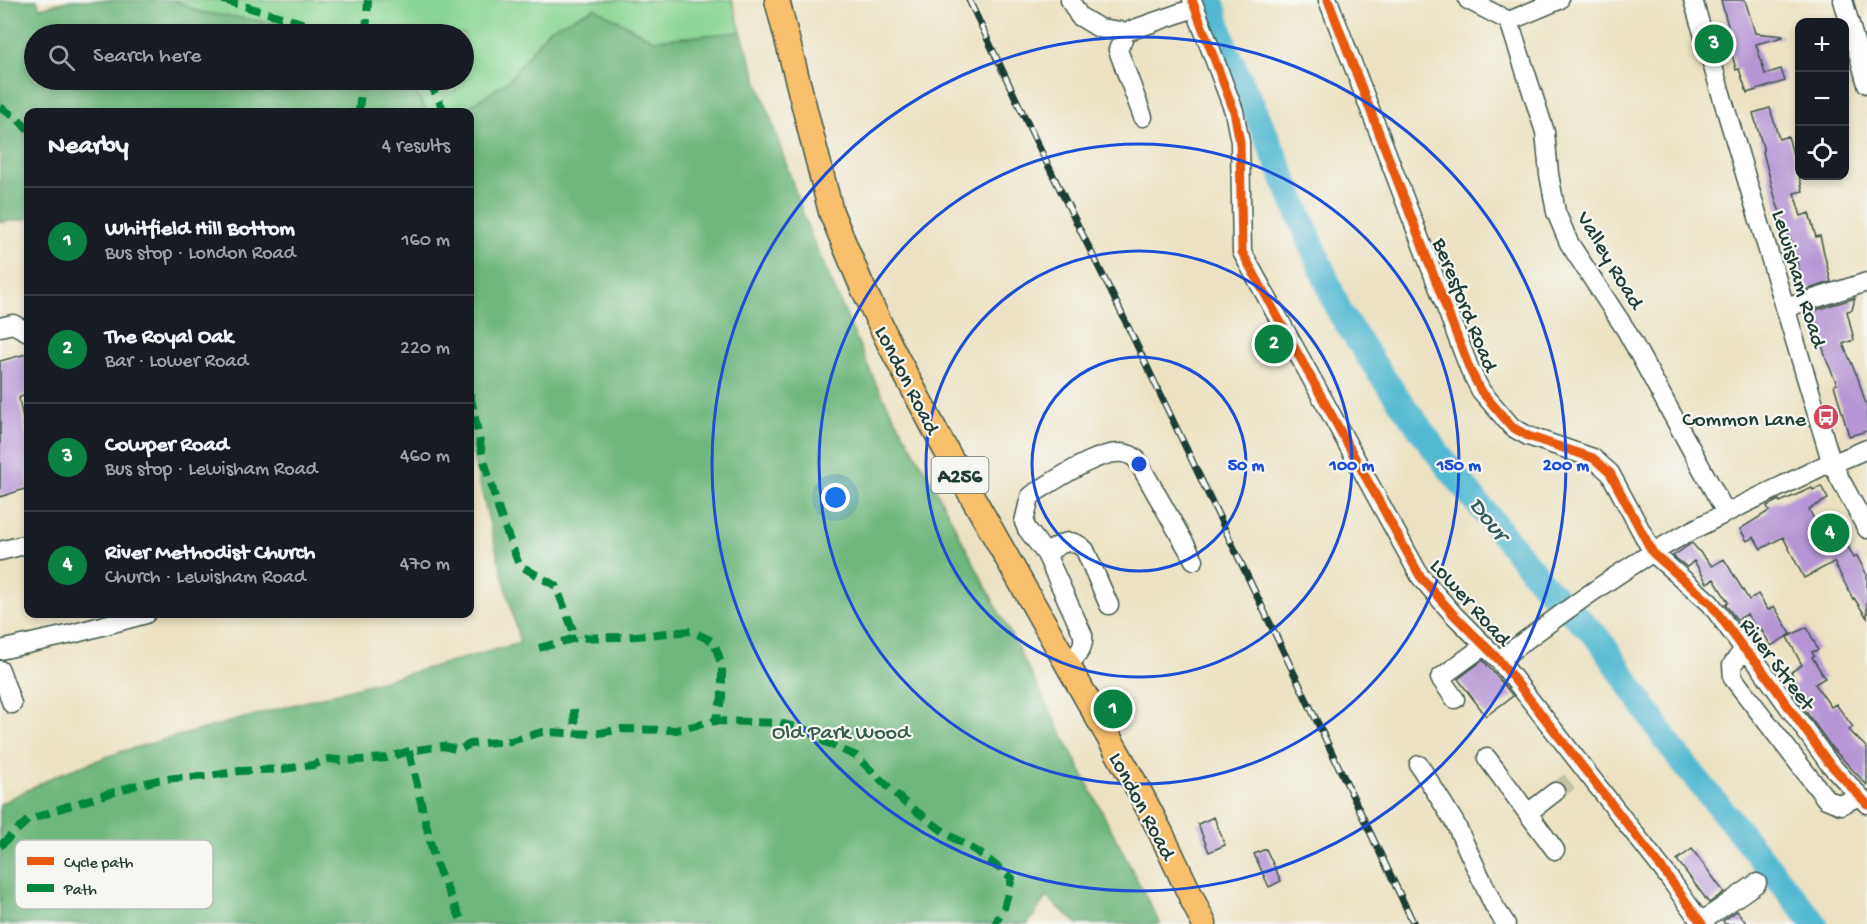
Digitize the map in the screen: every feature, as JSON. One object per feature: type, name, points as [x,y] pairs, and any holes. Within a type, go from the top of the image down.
[{"type":"main road","name":"London Road","points":[[777,0],[831,212],[861,284],[890,345],[943,445],[1141,796],[1204,924]]},
{"type":"street","points":[[1070,0],[1080,16],[1099,28],[1126,32],[1193,4]]},
{"type":"street","name":"Beresford Road","points":[[1328,0],[1480,391],[1512,427],[1528,436],[1593,458],[1610,473],[1653,553]]},
{"type":"street","points":[[1468,0],[1509,21],[1559,0]]},
{"type":"street","name":"Lewisham Road","points":[[1693,0],[1832,465],[1867,529]]},
{"type":"street","points":[[1843,0],[1867,84]]},
{"type":"street","name":"Lower Road","points":[[1193,4],[1236,121],[1240,142],[1242,252],[1420,576],[1498,660],[1579,774],[1668,875],[1702,923]]},
{"type":"street","name":"Valley Road","points":[[1509,21],[1545,132],[1556,212],[1569,243],[1626,330],[1726,513]]},
{"type":"street","points":[[1126,32],[1118,50],[1143,117]]},
{"type":"street","points":[[1785,308],[1867,282]]},
{"type":"street","points":[[0,327],[13,324],[24,330]]},
{"type":"street","points":[[1498,660],[1599,588],[1653,553],[1726,513],[1823,466],[1832,465],[1867,449]]},
{"type":"street","points":[[1068,666],[1082,648],[1083,635],[1046,554],[1024,522],[1030,497],[1097,457],[1118,453],[1129,454],[1137,460],[1194,560]]},
{"type":"street","points":[[1046,554],[1059,544],[1078,543],[1084,550],[1109,605]]},
{"type":"street","points":[[0,551],[24,545]]},
{"type":"street","name":"River Street","points":[[1653,553],[1710,603],[1758,664],[1828,762],[1863,800],[1841,805],[1826,799],[1811,781],[1733,678],[1732,665],[1744,649]]},
{"type":"street","points":[[0,650],[131,618]]},
{"type":"street","points":[[1455,699],[1440,678],[1485,645]]},
{"type":"street","points":[[0,670],[12,704]]},
{"type":"street","points":[[1487,758],[1555,850]]},
{"type":"street","points":[[1419,765],[1455,823],[1494,906],[1506,924]]},
{"type":"street","points":[[1528,813],[1555,792]]},
{"type":"street","points":[[1702,923],[1757,883]]},
{"type":"green space","points":[[0,0],[37,0],[40,8],[71,0],[174,0],[199,12],[280,24],[24,24],[24,90],[414,90],[425,108],[24,108],[24,219],[0,222]]},
{"type":"green space","points":[[174,0],[732,0],[741,32],[653,40],[595,8],[549,29],[509,80],[467,108],[425,108],[414,90],[474,90],[474,24],[280,24],[199,12]]},
{"type":"green space","name":"Old Park Wood","points":[[595,8],[653,40],[741,32],[809,231],[877,386],[934,486],[1160,924],[1078,924],[1046,897],[1028,924],[0,924],[0,804],[57,775],[123,751],[520,643],[474,462],[474,108],[467,108],[509,80],[549,29]]},
{"type":"building","points":[[1721,0],[1745,0],[1755,33],[1783,36],[1756,44],[1765,74],[1781,69],[1785,81],[1747,93],[1739,69],[1736,70],[1729,42],[1732,41]]},
{"type":"building","points":[[1770,108],[1779,139],[1788,136],[1795,162],[1795,180],[1800,180],[1803,191],[1794,193],[1801,216],[1809,213],[1816,237],[1820,236],[1831,282],[1805,290],[1790,238],[1776,201],[1753,113]]},
{"type":"building","points":[[1855,298],[1852,310],[1847,311],[1854,340],[1843,344],[1858,378],[1867,408],[1867,431],[1849,436],[1834,385],[1837,384],[1826,359],[1813,311]]},
{"type":"building","points":[[24,355],[24,395],[19,398],[24,425],[24,489],[0,497],[0,361]]},
{"type":"building","points":[[1821,486],[1828,499],[1809,509],[1820,532],[1836,524],[1854,558],[1857,556],[1867,575],[1867,618],[1853,599],[1834,562],[1804,578],[1783,537],[1761,549],[1754,537],[1747,541],[1740,529],[1769,511],[1767,506]]},
{"type":"building","points":[[1692,543],[1712,566],[1724,559],[1749,600],[1758,594],[1768,610],[1774,606],[1791,634],[1771,646],[1761,629],[1758,631],[1747,614],[1737,620],[1725,604],[1728,602],[1714,579],[1707,583],[1694,561],[1687,567],[1673,556]]},
{"type":"building","points":[[1807,627],[1818,650],[1812,652],[1814,656],[1812,657],[1825,678],[1815,684],[1831,707],[1836,704],[1853,727],[1849,730],[1867,748],[1867,785],[1832,748],[1789,688],[1798,683],[1791,672],[1802,665],[1787,637]]},
{"type":"building","points":[[1483,660],[1513,696],[1486,716],[1458,679]]},
{"type":"building","points":[[1214,817],[1225,845],[1209,852],[1198,824]]},
{"type":"building","points":[[1266,849],[1281,881],[1269,887],[1254,854]]},
{"type":"building","points":[[1692,849],[1724,892],[1709,903],[1677,860]]},
{"type":"building","points":[[1737,911],[1747,924],[1725,924],[1723,921]]},
{"type":"waterway","name":"Dour","points":[[1211,0],[1225,48],[1266,135],[1340,313],[1381,375],[1445,463],[1543,584],[1600,640],[1672,749],[1815,924]]},
{"type":"tunnel","points":[[1555,792],[1573,779]]},
{"type":"railway","points":[[969,0],[1414,924]]},
{"type":"marked path","points":[[223,0],[305,24]]},
{"type":"marked path","points":[[367,24],[368,0]]},
{"type":"marked path","points":[[359,108],[361,90]]},
{"type":"marked path","points":[[434,90],[443,108]]},
{"type":"marked path","points":[[0,107],[24,126]]},
{"type":"marked path","points":[[474,413],[483,457],[500,514],[519,565],[556,586],[576,638]]},
{"type":"marked path","points":[[539,648],[576,638],[624,637],[691,631],[714,642],[722,666],[722,698],[715,721]]},
{"type":"marked path","points":[[574,709],[575,732]]},
{"type":"marked path","points":[[0,846],[28,820],[158,780],[283,769],[313,765],[329,759],[346,761],[387,758],[409,751],[443,746],[459,750],[470,744],[511,741],[542,732],[594,734],[622,729],[676,730],[715,721],[780,723],[807,730],[825,742],[856,756],[904,802],[1012,878],[1004,908],[995,924]]},
{"type":"marked path","points":[[409,751],[435,862],[463,924]]},
{"type":"cycle path","points":[[1192,0],[1234,111],[1240,142],[1242,252],[1420,576],[1453,614],[1499,660],[1667,875],[1702,924]]},
{"type":"cycle path","points":[[1328,0],[1470,370],[1481,391],[1512,427],[1528,436],[1593,458],[1610,473],[1653,553],[1710,603],[1758,664],[1828,762],[1867,804]]},
{"type":"place","name":"Cowper Road","points":[[1714,44]]},
{"type":"place","name":"The Royal Oak","points":[[1274,344]]},
{"type":"place","name":"Common Lane","points":[[1826,417]]},
{"type":"place","name":"River Methodist Church","points":[[1830,533]]},
{"type":"place","name":"Whitfield Hill Bottom","points":[[1113,709]]}]
